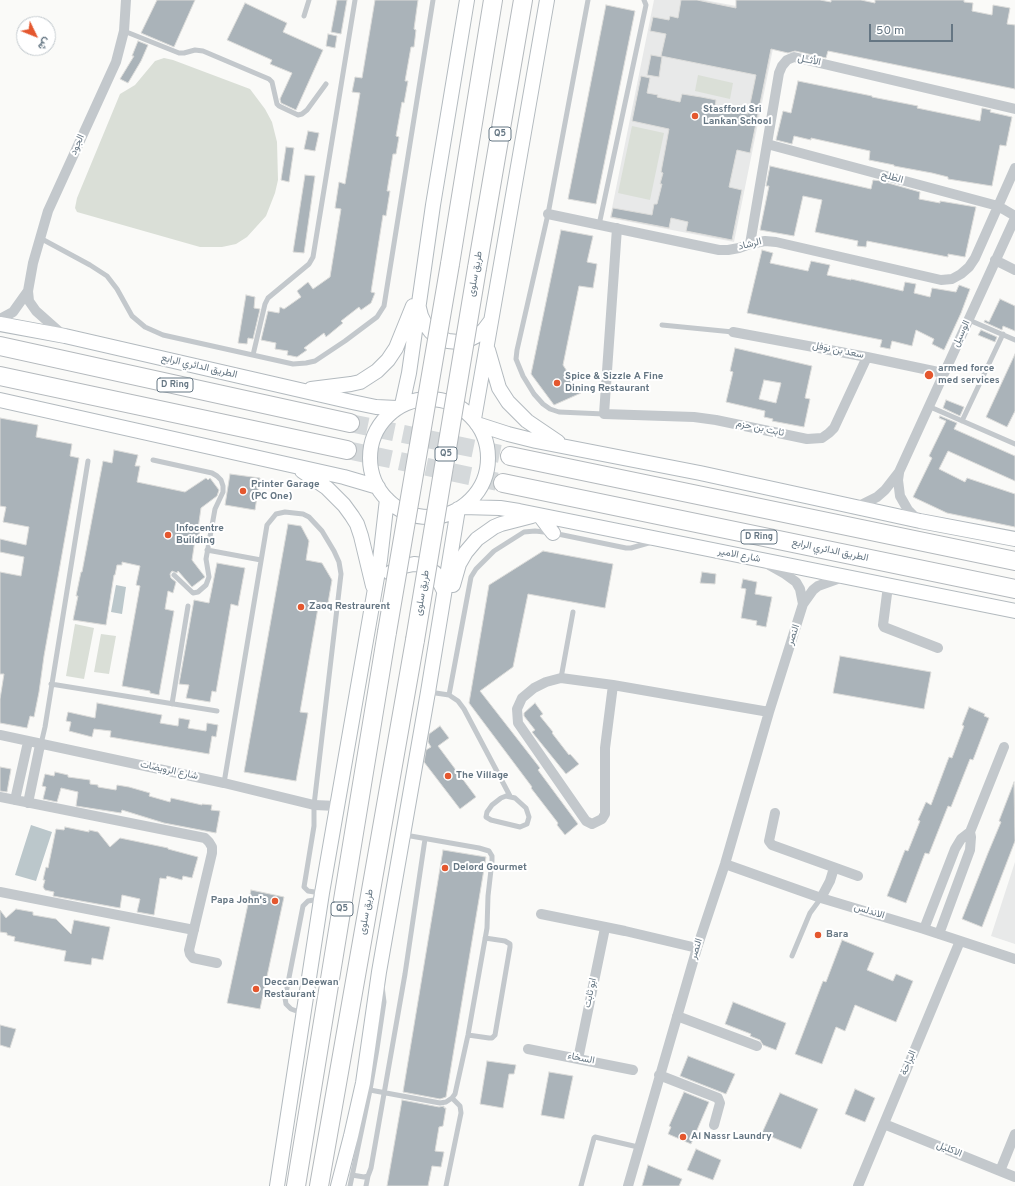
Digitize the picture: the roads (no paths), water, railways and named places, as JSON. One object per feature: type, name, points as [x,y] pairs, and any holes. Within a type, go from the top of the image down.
[{"type":"highway","name":"Q5","points":[[296,1186],[493,0]]},
{"type":"highway","name":"طريق سلوى","points":[[319,1186],[415,640],[477,268],[524,0]]},
{"type":"highway","name":"D Ring","points":[[0,346],[350,423]]},
{"type":"highway","points":[[0,376],[347,450]]},
{"type":"highway","points":[[510,456],[1015,561]]},
{"type":"highway","name":"الطريق الدائري الرابع","points":[[503,483],[1015,589]]},
{"type":"main road","points":[[400,407],[409,373],[433,205],[467,0]]},
{"type":"main road","points":[[476,422],[490,322],[547,0]]},
{"type":"main road","points":[[301,390],[351,384],[366,378],[377,371],[388,360],[396,348],[420,291]]},
{"type":"main road","points":[[419,306],[420,316],[431,332],[448,341],[458,342],[468,340],[480,333],[490,322]]},
{"type":"main road","name":"الطريق الدائري الرابع","points":[[0,324],[65,336],[376,407],[400,407]]},
{"type":"main road","points":[[487,343],[499,388],[508,402],[527,421],[566,447]]},
{"type":"main road","points":[[436,399],[450,402],[463,410],[476,422],[486,442],[488,463],[482,483],[470,500],[460,508],[443,515],[428,517],[412,514],[398,508],[387,499],[378,486],[371,466],[370,455],[376,433],[381,424],[389,415],[400,407],[413,401],[436,399]]},
{"type":"main road","points":[[0,400],[292,465],[378,486]]},
{"type":"main road","points":[[476,422],[508,434],[566,447],[920,521],[1015,539]]},
{"type":"main road","points":[[292,465],[327,488],[352,516],[357,524],[361,536],[374,590]]},
{"type":"main road","points":[[277,1186],[321,896],[381,552],[387,499]]},
{"type":"main road","name":"شارع الامير","points":[[460,508],[500,508],[539,515],[1015,611]]},
{"type":"main road","name":"طريق سلوى","points":[[338,1186],[363,1083],[379,972],[402,835],[428,692],[444,591],[460,508]]},
{"type":"main road","points":[[436,640],[444,630],[456,571],[466,552],[478,539],[502,524],[539,515],[553,533]]},
{"type":"main road","points":[[374,590],[387,574],[404,566],[414,564],[423,565],[435,573],[444,591]]},
{"type":"street","name":"الجود","points":[[0,319],[13,312],[28,291],[40,238],[48,211],[116,62],[124,31],[126,0]]},
{"type":"street","name":"الأثــل","points":[[750,244],[779,73],[787,60],[794,58],[1015,109]]},
{"type":"street","name":"الطلح","points":[[766,144],[998,206],[1015,217]]},
{"type":"street","points":[[998,206],[1015,168]]},
{"type":"street","name":"الرشاد","points":[[548,214],[719,250],[739,248],[750,244],[776,242],[941,280],[952,279],[969,267],[975,258],[998,206]]},
{"type":"street","name":"الوسيل","points":[[857,507],[877,497],[893,482],[899,472],[1015,217]]},
{"type":"street","points":[[604,414],[617,228]]},
{"type":"street","points":[[995,260],[1015,270]]},
{"type":"street","points":[[28,291],[29,301],[36,311],[65,336]]},
{"type":"street","name":"سعد بن نوفل","points":[[733,332],[943,373]]},
{"type":"street","name":"ثابت بن حزم","points":[[604,414],[694,417],[716,420],[807,439],[822,438],[829,434],[834,428],[867,357]]},
{"type":"street","name":"الوسيل","points":[[899,472],[898,488],[903,504],[910,513],[920,521]]},
{"type":"street","points":[[757,559],[785,574],[796,582],[800,589],[803,604]]},
{"type":"street","name":"النصر","points":[[628,1186],[638,1147],[697,948],[725,864],[769,712],[803,604],[813,590],[818,586],[846,577]]},
{"type":"street","points":[[888,586],[883,626],[938,648]]},
{"type":"street","points":[[613,685],[605,748],[605,814],[602,818],[592,824],[586,821],[518,722],[518,709],[522,698],[534,688],[546,682],[561,678],[613,685],[769,712]]},
{"type":"street","name":"شارع الرويضات","points":[[0,735],[40,745],[224,783],[314,805],[337,806]]},
{"type":"street","points":[[15,800],[28,742]]},
{"type":"street","points":[[28,803],[40,745]]},
{"type":"street","points":[[939,934],[970,850],[970,832],[1004,747]]},
{"type":"street","points":[[0,797],[205,838],[212,847],[212,853],[189,950],[193,958],[217,963]]},
{"type":"street","points":[[774,813],[769,841],[772,845],[858,876]]},
{"type":"street","points":[[924,929],[957,844],[970,832]]},
{"type":"street","name":"الاندلس","points":[[725,864],[821,898],[924,929],[1015,959]]},
{"type":"street","points":[[821,898],[834,868]]},
{"type":"street","points":[[942,882],[956,887]]},
{"type":"street","points":[[0,892],[194,930]]},
{"type":"street","points":[[541,914],[625,931],[697,948]]},
{"type":"street","name":"ابو ثابت","points":[[578,1059],[605,928]]},
{"type":"street","name":"البراحة","points":[[858,1186],[960,941]]},
{"type":"street","points":[[677,1016],[757,1046]]},
{"type":"street","name":"السخاء","points":[[528,1049],[633,1070]]},
{"type":"street","points":[[659,1075],[718,1098],[720,1102],[714,1125]]},
{"type":"street","name":"الاكليل","points":[[884,1124],[1015,1177]]},
{"type":"street","points":[[1000,1171],[1015,1134]]},
{"type":"lane","points":[[304,16],[309,0]]},
{"type":"lane","points":[[253,354],[265,304],[268,298],[309,264],[313,257],[355,0]]},
{"type":"lane","points":[[40,238],[107,276],[117,289],[132,316],[145,327],[163,335],[293,364],[315,361],[346,341],[377,317],[384,306],[433,0]]},
{"type":"lane","name":"ثابت بن حزم","points":[[588,0],[548,214],[516,359],[523,376],[534,394],[550,409],[560,412],[604,414]]},
{"type":"lane","points":[[599,224],[646,5],[644,0]]},
{"type":"lane","points":[[124,31],[179,53],[195,50],[203,51],[269,79],[272,82],[277,104],[298,115],[307,110],[326,84]]},
{"type":"lane","points":[[968,320],[1015,340]]},
{"type":"lane","points":[[662,325],[733,332]]},
{"type":"lane","points":[[962,421],[1003,334]]},
{"type":"lane","points":[[928,406],[1015,444]]},
{"type":"lane","points":[[153,460],[212,473],[221,480],[223,486],[223,492],[215,509],[207,550],[206,559],[209,577],[206,585],[198,592],[190,592],[174,575]]},
{"type":"lane","points":[[40,745],[45,727],[88,461]]},
{"type":"lane","points":[[224,783],[267,525],[276,514],[285,512],[304,514],[309,517],[322,531],[339,562],[341,574],[314,805],[314,826],[304,887],[308,891],[321,896]]},
{"type":"lane","points":[[450,695],[471,577],[476,568],[494,550],[524,532],[535,531],[553,533],[626,548],[631,548],[658,540]]},
{"type":"lane","points":[[207,550],[261,560]]},
{"type":"lane","points":[[172,704],[188,606]]},
{"type":"lane","points":[[561,678],[573,612]]},
{"type":"lane","points":[[51,684],[217,711]]},
{"type":"lane","points":[[428,692],[450,695],[458,701],[464,709],[510,796],[515,798],[526,808],[529,821],[524,826],[520,827],[491,820],[486,817],[487,812],[492,805],[501,798],[510,796]]},
{"type":"lane","points":[[370,1090],[440,1103],[446,1102],[452,1098],[455,1094],[468,1035],[485,938],[492,856],[489,851],[402,835]]},
{"type":"lane","points":[[366,1186],[371,1168],[405,974],[426,839]]},
{"type":"lane","points":[[304,1014],[291,1009],[286,1004],[285,998],[302,906],[308,901],[321,896]]},
{"type":"lane","points":[[792,956],[810,913],[821,898]]},
{"type":"lane","points":[[468,1035],[492,1038],[495,1035],[510,944],[505,941],[485,938]]},
{"type":"lane","name":"طريق سلوى","points":[[350,1186],[370,1090],[384,1002],[379,972]]},
{"type":"lane","points":[[446,1186],[461,1113],[460,1106],[452,1098]]},
{"type":"lane","points":[[581,1186],[595,1137],[638,1147]]},
{"type":"lane","points":[[352,1175],[364,1177],[368,1176]]},
{"type":"tunnel","points":[[350,423],[510,456]]},
{"type":"tunnel","points":[[347,450],[503,483]]},
{"type":"place","name":"Stasfford Sri Lankan School","points":[[695,116]]},
{"type":"place","name":"armed force med services","points":[[929,375]]},
{"type":"place","name":"Spice & Sizzle A Fine Dining Restaurant","points":[[557,383]]},
{"type":"place","name":"Printer Garage (PC One)","points":[[243,491]]},
{"type":"place","name":"Infocentre Building","points":[[168,535]]},
{"type":"place","name":"Zaoq Restraurent","points":[[301,607]]},
{"type":"place","name":"The Village","points":[[448,776]]},
{"type":"place","name":"Delord Gourmet","points":[[445,868]]},
{"type":"place","name":"Papa John's","points":[[275,901]]},
{"type":"place","name":"Bara","points":[[818,935]]},
{"type":"place","name":"Deccan Deewan Restaurant","points":[[256,989]]},
{"type":"place","name":"Al Nassr Laundry","points":[[683,1137]]}]
